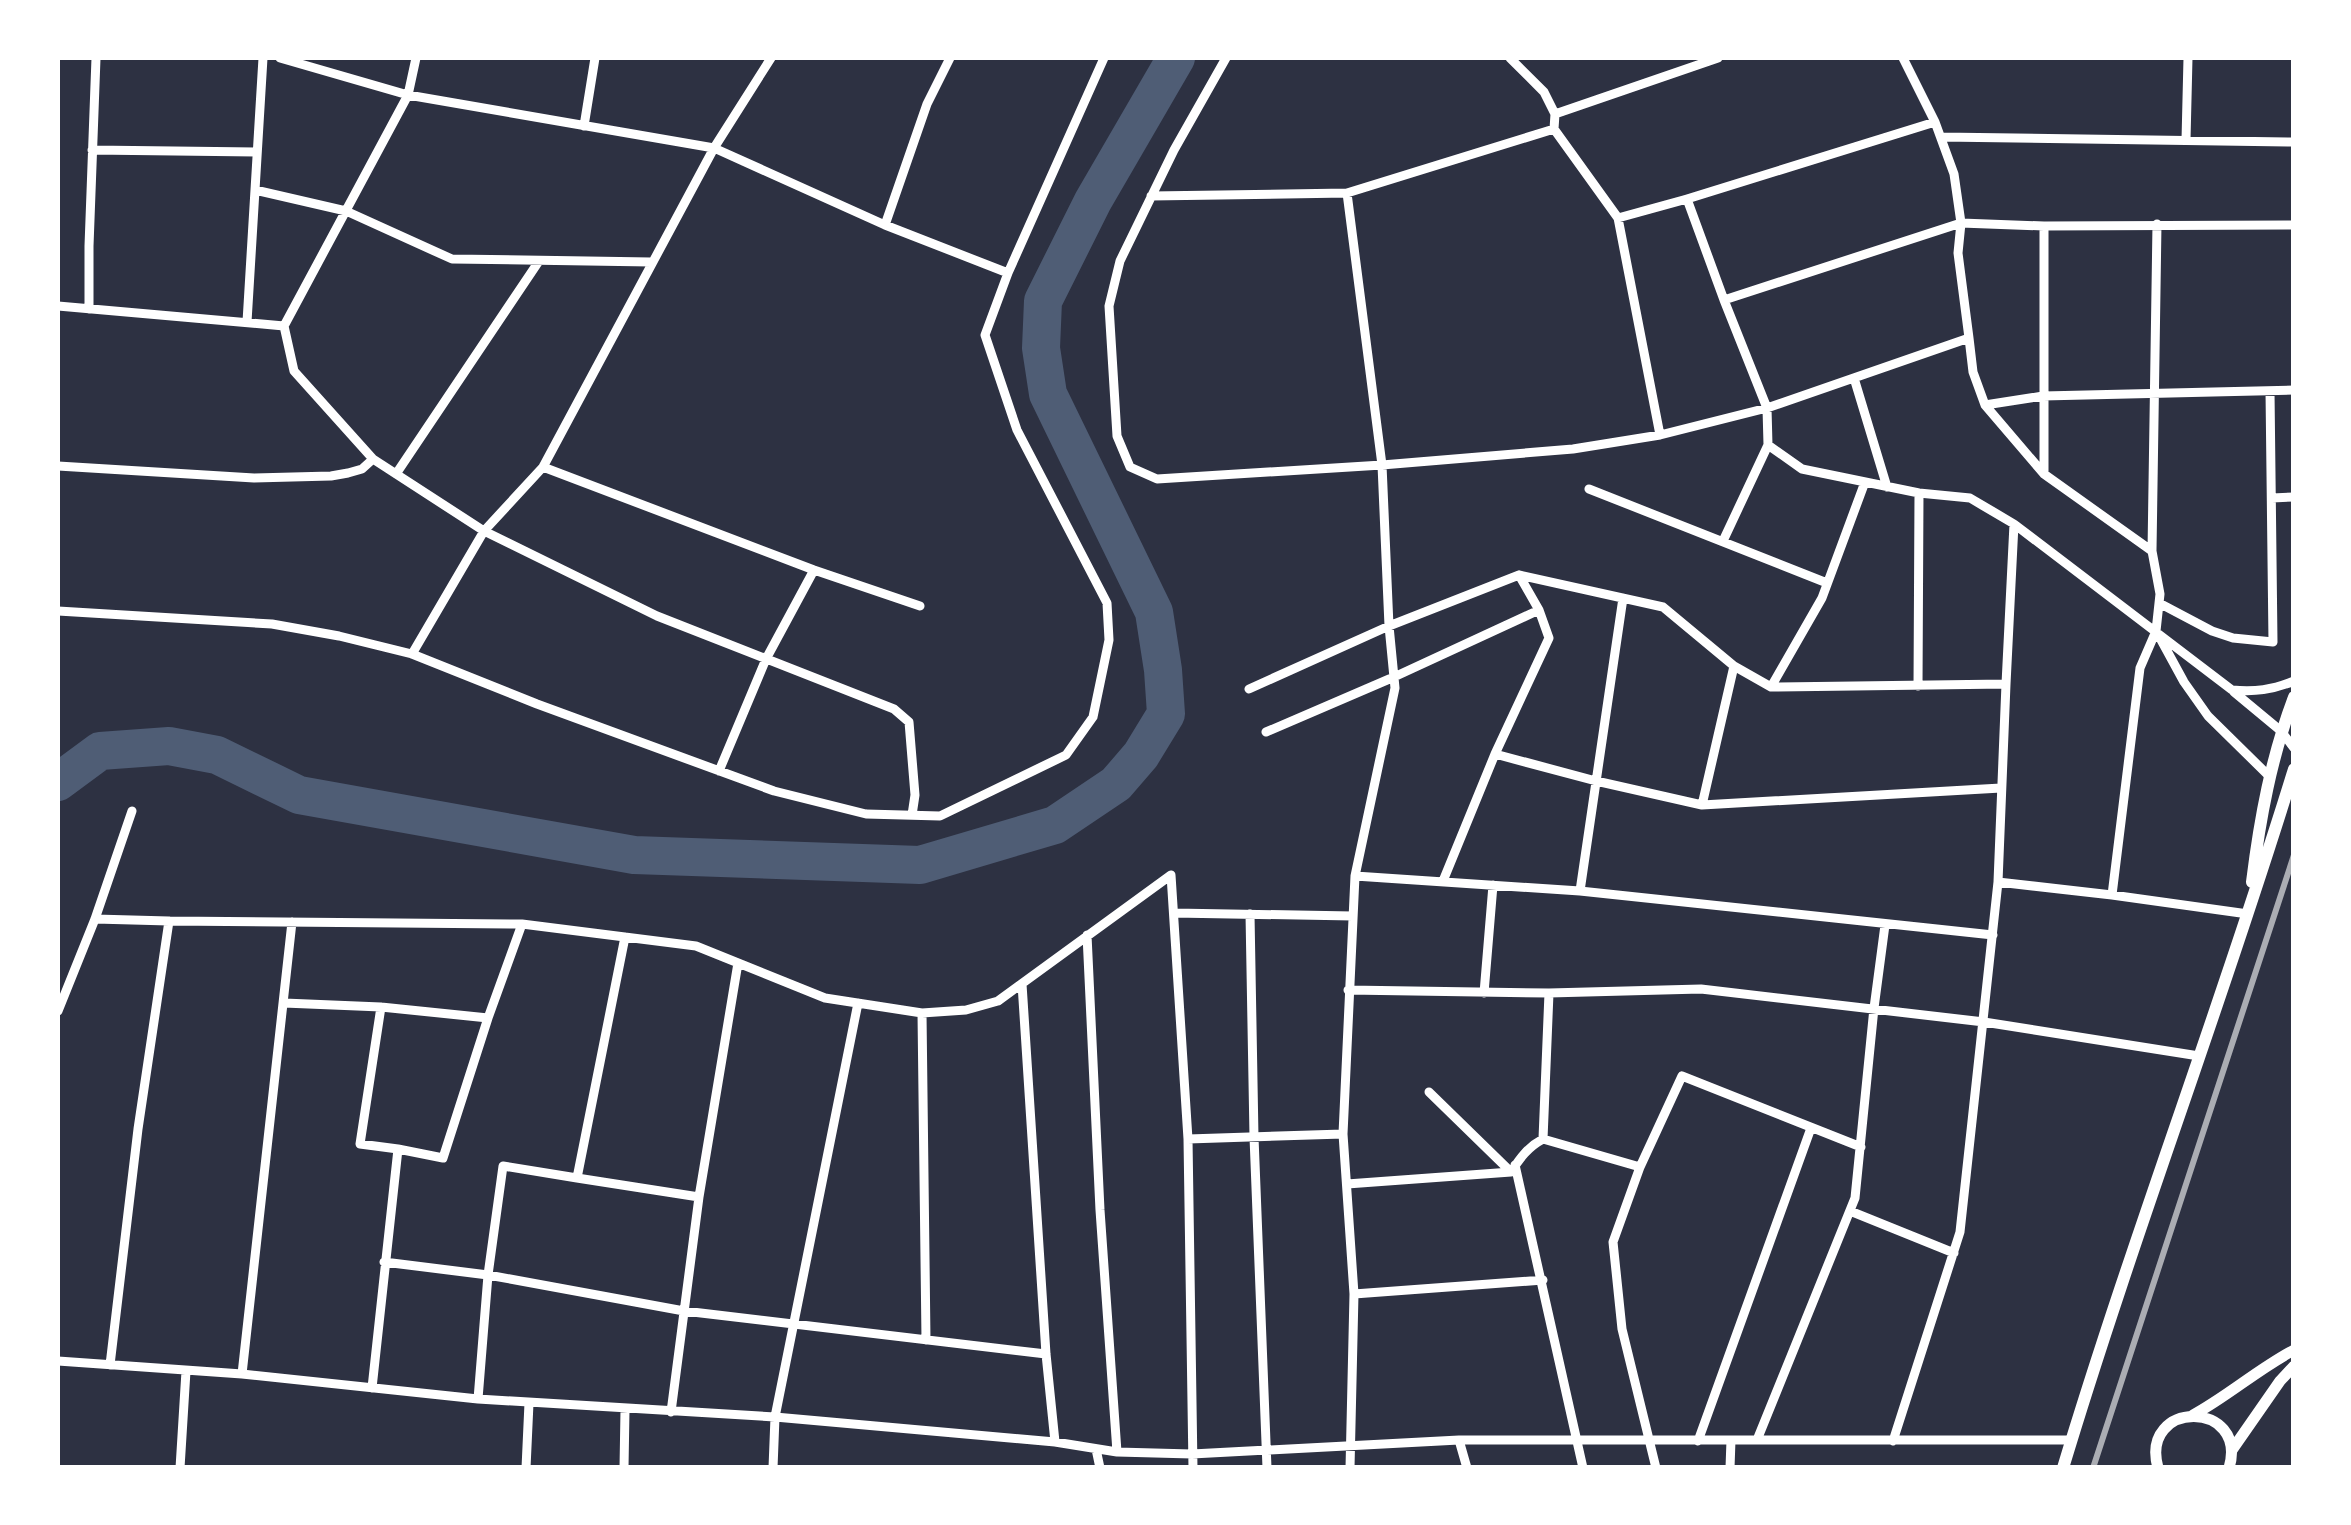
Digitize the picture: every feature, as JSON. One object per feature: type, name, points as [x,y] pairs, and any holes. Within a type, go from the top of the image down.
[{"type":"main road","points":[[2248,914],[2261,813],[2281,731],[2294,697]]},
{"type":"main road","points":[[2063,1468],[2292,777],[2269,776]]},
{"type":"street","points":[[89,309],[96,58]]},
{"type":"street","points":[[247,322],[263,58]]},
{"type":"street","points":[[280,58],[408,95],[714,148],[885,225],[1008,273]]},
{"type":"street","points":[[416,58],[408,95],[284,326],[294,371],[373,459],[484,531],[656,616],[894,709],[909,722],[912,815]]},
{"type":"street","points":[[584,126],[594,58]]},
{"type":"street","points":[[412,654],[484,531],[543,467],[714,148],[771,58]]},
{"type":"street","points":[[885,225],[926,104],[950,58]]},
{"type":"street","points":[[58,611],[272,624],[412,654],[774,792],[866,814],[940,816],[1066,755],[1094,717],[1109,640],[1107,602],[1017,430],[985,334],[1008,273],[1104,58]]},
{"type":"street","points":[[1226,58],[1120,261],[1109,306],[1118,436],[1130,467],[1157,479],[1573,449],[1660,435],[1767,408],[1969,338]]},
{"type":"street","points":[[1510,58],[1544,92],[1555,114],[1554,129],[1618,218],[1660,435]]},
{"type":"street","points":[[1555,114],[1718,58]]},
{"type":"street","points":[[1903,58],[1936,122],[1954,174],[1961,223],[1958,253],[1973,372],[1985,405],[2044,474],[2152,551]]},
{"type":"street","points":[[2186,140],[2188,58]]},
{"type":"street","points":[[1618,218],[1936,122]]},
{"type":"street","points":[[1151,196],[1348,192],[1554,129]]},
{"type":"street","points":[[1941,137],[2294,142]]},
{"type":"street","points":[[92,150],[257,152]]},
{"type":"street","points":[[255,190],[346,211],[452,259],[651,262]]},
{"type":"street","points":[[1348,192],[1382,465],[1395,688],[1355,876],[1352,916],[1343,1134],[1354,1294],[1350,1468]]},
{"type":"street","points":[[1687,199],[1767,408],[1768,445],[1723,542]]},
{"type":"street","points":[[1724,300],[1961,223],[2294,225]]},
{"type":"street","points":[[2112,896],[2140,668],[2156,631],[2160,594],[2152,551],[2156,224]]},
{"type":"street","points":[[2044,226],[2044,474]]},
{"type":"street","points":[[396,474],[539,260]]},
{"type":"street","points":[[58,306],[284,326]]},
{"type":"street","points":[[1854,378],[1887,486]]},
{"type":"street","points":[[1985,405],[2044,396],[2294,390]]},
{"type":"street","points":[[2159,603],[2234,638],[2274,642],[2270,391]]},
{"type":"street","points":[[1768,445],[1802,469],[1919,493],[1970,498],[2014,524],[2156,631],[2281,731],[2294,748]]},
{"type":"street","points":[[58,466],[268,478],[348,473],[362,469],[373,459]]},
{"type":"street","points":[[543,467],[920,606]]},
{"type":"street","points":[[1771,687],[1822,598],[1865,482]]},
{"type":"street","points":[[1589,489],[1827,583]]},
{"type":"street","points":[[1918,686],[1919,493]]},
{"type":"street","points":[[2272,498],[2294,498]]},
{"type":"street","points":[[1893,1441],[1960,1232],[1998,882],[2014,524]]},
{"type":"street","points":[[719,771],[766,659],[814,570]]},
{"type":"street","points":[[1443,882],[1495,754],[1550,638],[1519,574]]},
{"type":"street","points":[[1249,689],[1389,626],[1519,574],[1663,607],[1734,666],[1771,687],[2006,684]]},
{"type":"street","points":[[1580,892],[1624,598]]},
{"type":"street","points":[[1266,732],[1539,610]]},
{"type":"street","points":[[2156,631],[2208,716],[2269,776]]},
{"type":"street","points":[[1702,805],[1734,666]]},
{"type":"street","points":[[2232,690],[2264,690],[2294,681]]},
{"type":"street","points":[[1495,754],[1596,782],[1702,805],[2002,788]]},
{"type":"street","points":[[58,1011],[132,811]]},
{"type":"street","points":[[95,919],[522,924],[696,946],[824,998],[922,1012],[966,1010],[998,1001],[1171,875],[1188,1138],[1193,1468]]},
{"type":"street","points":[[1355,876],[1580,892],[1992,935]]},
{"type":"street","points":[[1998,882],[2248,914]]},
{"type":"street","points":[[1484,993],[1493,885]]},
{"type":"street","points":[[1174,912],[1352,916]]},
{"type":"street","points":[[1250,914],[1267,1468]]},
{"type":"street","points":[[110,1364],[138,1129],[169,922]]},
{"type":"street","points":[[242,1374],[292,922]]},
{"type":"street","points":[[381,1008],[360,1144],[444,1158],[522,924]]},
{"type":"street","points":[[1757,1440],[1855,1198],[1885,924]]},
{"type":"street","points":[[1087,935],[1117,1452]]},
{"type":"street","points":[[577,1178],[626,938]]},
{"type":"street","points":[[671,1412],[699,1196],[738,964]]},
{"type":"street","points":[[1022,984],[1054,1442]]},
{"type":"street","points":[[1348,990],[1549,994],[1701,989],[1984,1022],[2199,1056]]},
{"type":"street","points":[[1543,1139],[1549,994]]},
{"type":"street","points":[[284,1003],[488,1018]]},
{"type":"street","points":[[773,1468],[775,1418],[858,1003]]},
{"type":"street","points":[[922,1012],[926,1340]]},
{"type":"street","points":[[1656,1468],[1622,1330],[1613,1242],[1640,1167],[1682,1076],[1861,1148]]},
{"type":"street","points":[[1428,1092],[1513,1168],[1583,1468]]},
{"type":"street","points":[[1698,1441],[1812,1128]]},
{"type":"street","points":[[1188,1138],[1343,1134]]},
{"type":"street","points":[[1347,1184],[1513,1168],[1533,1144],[1543,1139],[1640,1167]]},
{"type":"street","points":[[372,1388],[398,1150]]},
{"type":"street","points":[[478,1399],[488,1275],[503,1166],[699,1196]]},
{"type":"street","points":[[1850,1210],[1954,1253]]},
{"type":"street","points":[[384,1262],[488,1275],[684,1311],[1046,1354]]},
{"type":"street","points":[[1354,1294],[1542,1280]]},
{"type":"street","points":[[2156,1466],[2157,1441],[2171,1422],[2192,1416],[2224,1398],[2294,1350]]},
{"type":"street","points":[[58,1360],[242,1374],[478,1399],[775,1418],[1054,1442],[1117,1452],[1192,1454],[1460,1440],[2071,1440]]},
{"type":"street","points":[[2232,1462],[2280,1381],[2294,1366]]},
{"type":"street","points":[[180,1468],[186,1371]]},
{"type":"street","points":[[526,1468],[529,1403]]},
{"type":"street","points":[[624,1468],[625,1410]]},
{"type":"street","points":[[2192,1416],[2204,1417],[2223,1430],[2232,1462]]},
{"type":"street","points":[[1460,1440],[1467,1468]]},
{"type":"street","points":[[1730,1440],[1730,1468]]},
{"type":"street","points":[[1096,1448],[1100,1468]]},
{"type":"waterway","points":[[58,782],[100,751],[169,746],[217,755],[299,795],[634,855],[920,865],[1055,825],[1116,784],[1141,755],[1166,714],[1154,612],[1048,394],[1041,348],[1043,301],[1093,201],[1176,58]]},
{"type":"railway","points":[[2093,1468],[2294,855]]}]
